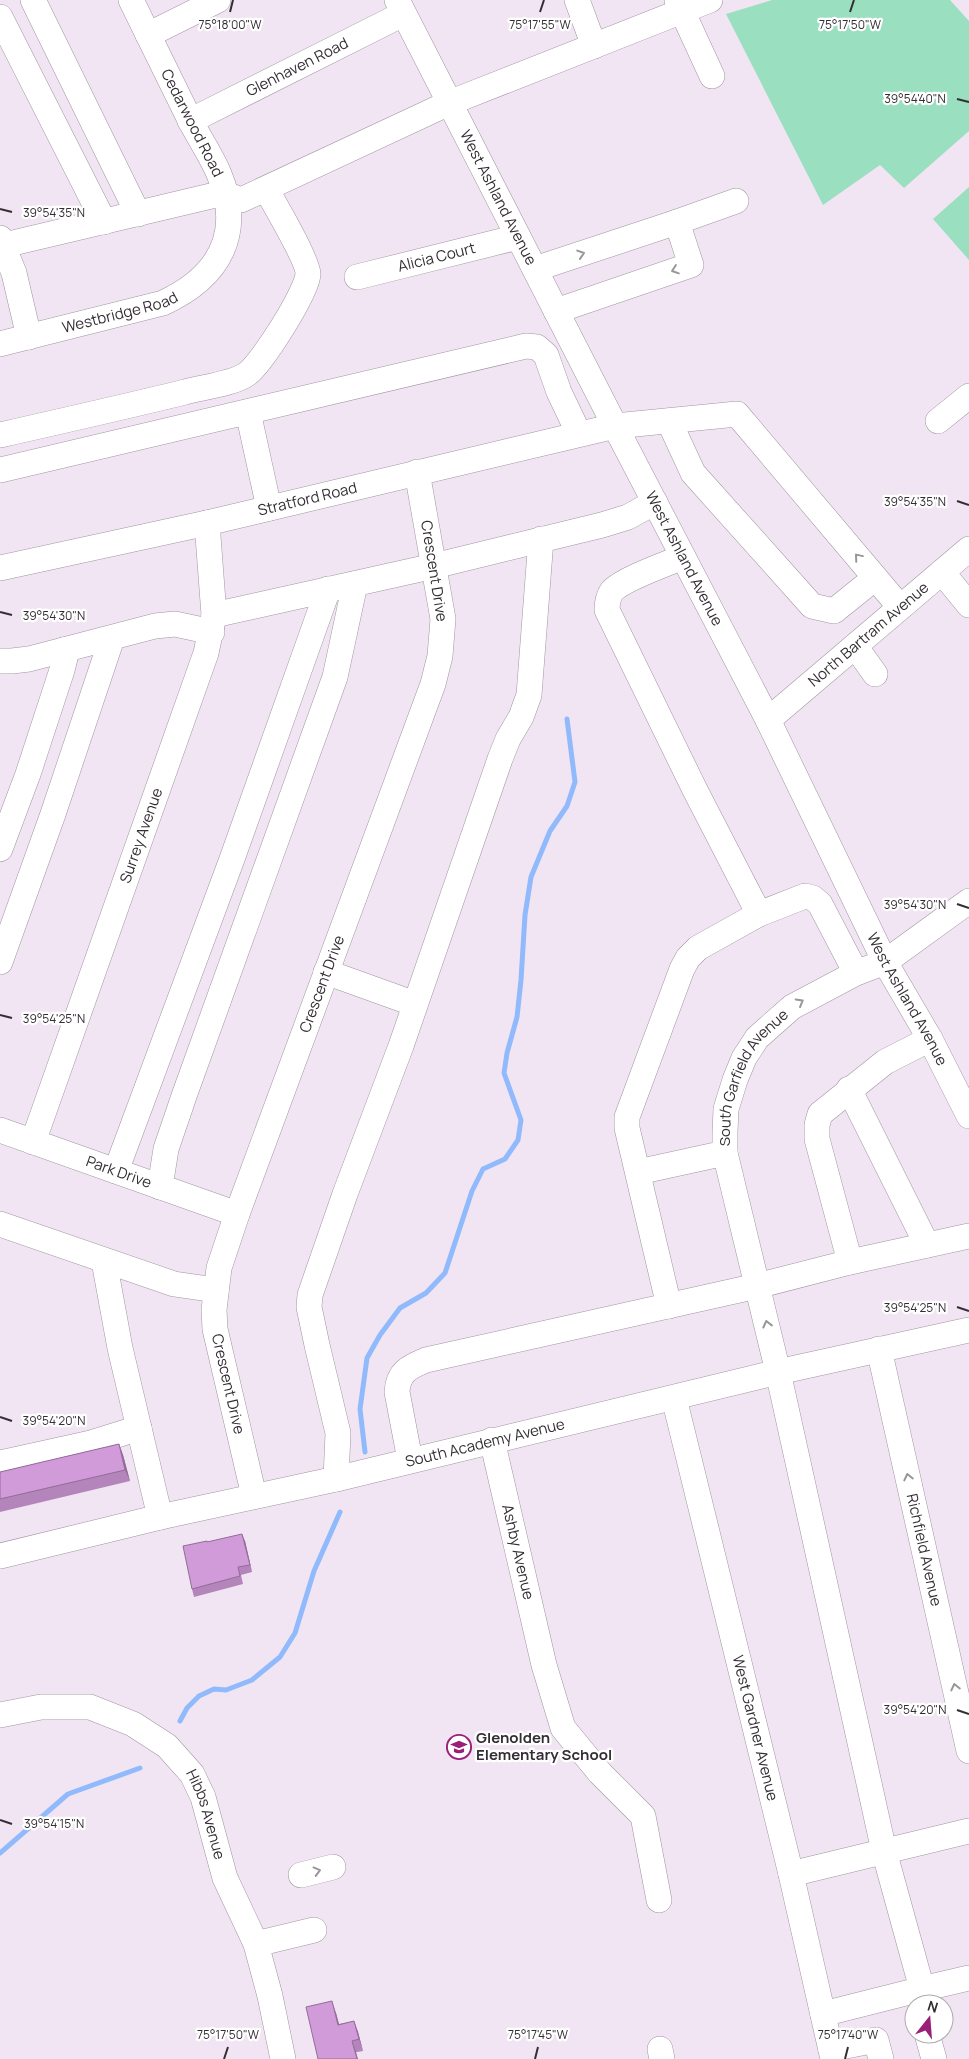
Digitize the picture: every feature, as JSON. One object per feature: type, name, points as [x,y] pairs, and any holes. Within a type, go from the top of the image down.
[{"type":"street","points":[[33,0],[138,214]]},
{"type":"street","name":"Cedarwood Road","points":[[131,0],[190,121],[218,173],[226,194],[228,228],[221,252]]},
{"type":"street","points":[[148,35],[218,0]]},
{"type":"street","points":[[577,0],[594,46]]},
{"type":"street","points":[[28,337],[14,273],[1,243],[104,222],[211,196],[226,194],[241,200],[449,103],[594,46],[679,6],[710,0]]},
{"type":"street","points":[[679,6],[712,76]]},
{"type":"street","name":"West Ashland Avenue","points":[[400,7],[768,720],[885,962],[930,1039],[969,1116]]},
{"type":"street","name":"Glenhaven Road","points":[[190,121],[400,7]]},
{"type":"street","points":[[0,17],[104,222]]},
{"type":"street","points":[[0,435],[230,381],[246,374],[256,366],[303,292],[308,272],[266,189]]},
{"type":"street","points":[[535,269],[736,201]]},
{"type":"street","points":[[556,311],[691,265],[677,222]]},
{"type":"street","name":"Alicia Court","points":[[356,277],[518,237]]},
{"type":"street","name":"Westbridge Road","points":[[0,344],[163,303],[184,294],[200,282],[221,252]]},
{"type":"street","points":[[0,470],[526,346],[537,347],[546,355],[559,392],[579,434]]},
{"type":"street","points":[[938,421],[969,396]]},
{"type":"street","points":[[248,412],[269,508]]},
{"type":"street","name":"Stratford Road","points":[[0,568],[207,523],[615,426],[736,414],[875,578]]},
{"type":"street","points":[[668,421],[692,473],[812,606],[834,611],[875,578],[900,607]]},
{"type":"street","name":"Crescent Drive","points":[[254,1496],[215,1330],[216,1290],[219,1268],[237,1214],[433,684],[440,656],[443,619],[418,472]]},
{"type":"street","points":[[0,661],[12,661],[64,650],[155,626],[213,623],[328,589],[434,566],[628,517],[655,502]]},
{"type":"street","name":"Surrey Avenue","points":[[33,1142],[206,653],[213,623],[207,523]]},
{"type":"street","points":[[336,1479],[338,1433],[317,1345],[310,1307],[310,1295],[415,1004],[500,759],[508,739],[526,706],[533,650],[541,539]]},
{"type":"street","name":"North Bartram Avenue","points":[[768,720],[969,549]]},
{"type":"street","points":[[683,557],[622,584],[613,591],[608,599],[607,610],[759,914]]},
{"type":"street","points":[[942,572],[969,605]]},
{"type":"street","points":[[160,1187],[166,1150],[184,1096],[335,677],[355,584]]},
{"type":"street","points":[[116,1171],[232,859],[328,589]]},
{"type":"street","points":[[0,962],[53,814],[112,638]]},
{"type":"street","points":[[854,646],[875,674]]},
{"type":"street","points":[[0,849],[28,774],[62,670],[65,658],[64,650]]},
{"type":"street","points":[[669,1306],[627,1128],[627,1117],[682,969],[688,958],[698,948],[759,914],[805,896],[813,898],[820,904],[856,973]]},
{"type":"street","name":"South Garfield Avenue","points":[[932,1993],[884,1851],[778,1372],[725,1153],[725,1124],[728,1101],[744,1058],[757,1038],[792,1007],[856,973],[885,962],[969,901]]},
{"type":"street","points":[[326,972],[415,1004]]},
{"type":"street","points":[[850,1262],[817,1138],[817,1125],[820,1114],[885,1062],[930,1039]]},
{"type":"street","points":[[849,1089],[926,1245]]},
{"type":"street","name":"Park Drive","points":[[0,1130],[237,1214]]},
{"type":"street","points":[[638,1172],[725,1153]]},
{"type":"street","points":[[0,1224],[174,1284],[216,1290]]},
{"type":"street","points":[[410,1460],[397,1392],[397,1382],[402,1373],[412,1366],[436,1357],[758,1286],[850,1262],[969,1236]]},
{"type":"street","points":[[104,1261],[120,1348],[160,1517]]},
{"type":"street","name":"South Academy Avenue","points":[[0,1556],[160,1517],[336,1479],[778,1372],[969,1330]]},
{"type":"street","name":"Richfield Avenue","points":[[879,1349],[969,1751]]},
{"type":"street","name":"West Gardner Avenue","points":[[674,1398],[791,1874],[823,2014],[828,2056]]},
{"type":"street","points":[[0,1463],[91,1443],[139,1428]]},
{"type":"street","name":"Ashby Avenue","points":[[492,1440],[544,1665],[563,1728],[600,1773],[643,1816],[659,1900]]},
{"type":"street","name":"Hibbs Avenue","points":[[0,1715],[41,1707],[90,1707],[133,1724],[167,1746],[192,1774],[203,1797],[225,1878],[256,1944],[268,1988],[283,2059]]},
{"type":"street","points":[[791,1874],[969,1831]]},
{"type":"street","points":[[302,1875],[333,1867]]},
{"type":"street","points":[[256,1944],[314,1930]]},
{"type":"street","points":[[823,2014],[932,1993],[969,1978]]},
{"type":"street","points":[[828,2056],[876,2040],[881,2059]]},
{"type":"street","points":[[930,2044],[934,2059]]},
{"type":"green space","points":[[772,0],[950,0],[969,21],[969,131],[904,188],[880,165],[823,205],[726,14]]},
{"type":"green space","points":[[969,187],[969,260],[933,219]]},
{"type":"building","points":[[119,1444],[125,1470],[0,1499],[0,1472]]},
{"type":"building","points":[[242,1534],[250,1565],[238,1567],[240,1576],[192,1589],[183,1546]]},
{"type":"building","points":[[332,2001],[338,2025],[354,2021],[359,2039],[352,2041],[357,2059],[318,2059],[306,2007]]},
{"type":"waterway","points":[[365,1452],[360,1409],[367,1358],[380,1335],[400,1308],[426,1293],[445,1273],[472,1191],[483,1169],[505,1159],[518,1140],[521,1120],[504,1073],[507,1053],[517,1017],[525,915],[531,877],[550,831],[567,806],[575,782],[567,719]]},
{"type":"waterway","points":[[180,1721],[187,1708],[199,1696],[214,1689],[226,1690],[252,1680],[280,1657],[295,1633],[314,1571],[340,1512]]},
{"type":"waterway","points":[[0,1853],[68,1794],[140,1768]]},
{"type":"place","name":"Glenolden Elementary School","points":[[459,1747]]}]
